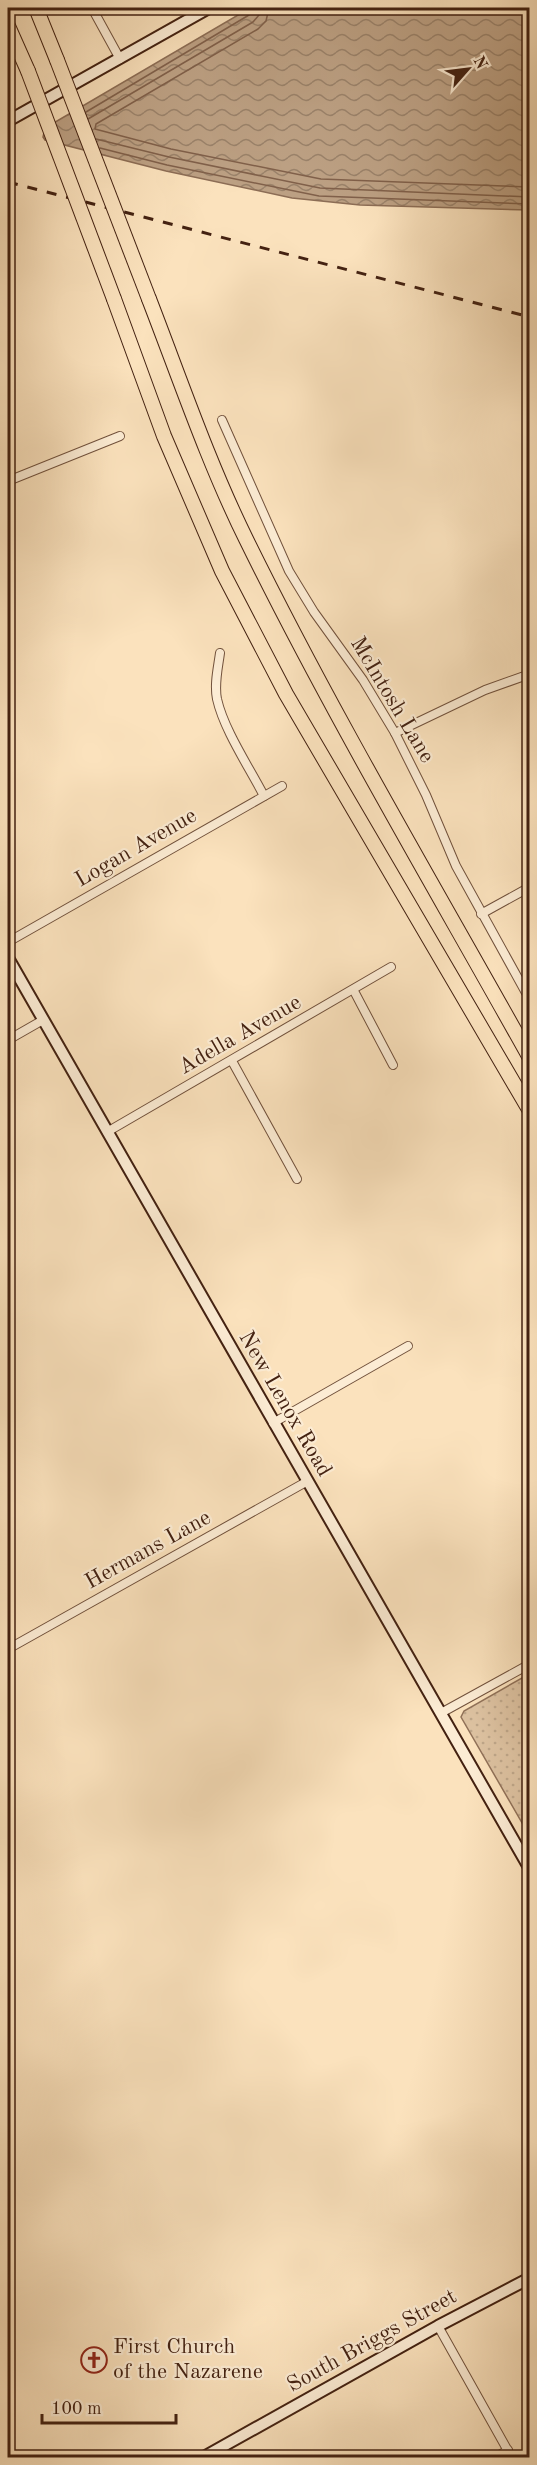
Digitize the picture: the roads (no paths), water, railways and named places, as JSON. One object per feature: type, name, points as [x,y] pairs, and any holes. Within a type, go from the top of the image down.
[{"type":"highway","points":[[36,8],[198,427],[245,537],[314,671],[530,1058]]},
{"type":"highway","points":[[8,26],[28,71],[164,435],[222,571],[286,694],[530,1111]]},
{"type":"street","points":[[92,8],[120,59]]},
{"type":"street","points":[[8,121],[209,8]]},
{"type":"street","name":"McIntosh Lane","points":[[222,420],[289,571],[314,612],[363,680],[395,733],[481,914],[530,1000]]},
{"type":"street","points":[[8,481],[120,436]]},
{"type":"street","points":[[220,653],[216,682],[217,699],[264,796]]},
{"type":"street","points":[[395,733],[485,690],[530,674]]},
{"type":"street","name":"Logan Avenue","points":[[8,942],[282,786]]},
{"type":"street","points":[[481,914],[530,887]]},
{"type":"street","name":"New Lenox Road","points":[[8,958],[306,1482],[530,1869]]},
{"type":"street","name":"Adella Avenue","points":[[107,1132],[354,991],[391,967]]},
{"type":"street","points":[[354,991],[393,1065]]},
{"type":"street","points":[[8,1040],[43,1020]]},
{"type":"street","points":[[232,1061],[297,1179]]},
{"type":"street","points":[[273,1423],[408,1346]]},
{"type":"street","name":"Hermans Lane","points":[[8,1649],[306,1482]]},
{"type":"street","points":[[441,1713],[530,1664]]},
{"type":"street","name":"South Briggs Street","points":[[202,2457],[438,2326],[530,2278]]},
{"type":"street","points":[[438,2326],[510,2454],[494,2457]]},
{"type":"water","points":[[250,8],[529,8],[529,210],[360,205],[292,198],[166,171],[45,140],[43,137],[45,128]]},
{"type":"railway","points":[[8,182],[530,317]]},
{"type":"place","name":"First Church of the Nazarene","points":[[94,2360]]}]
